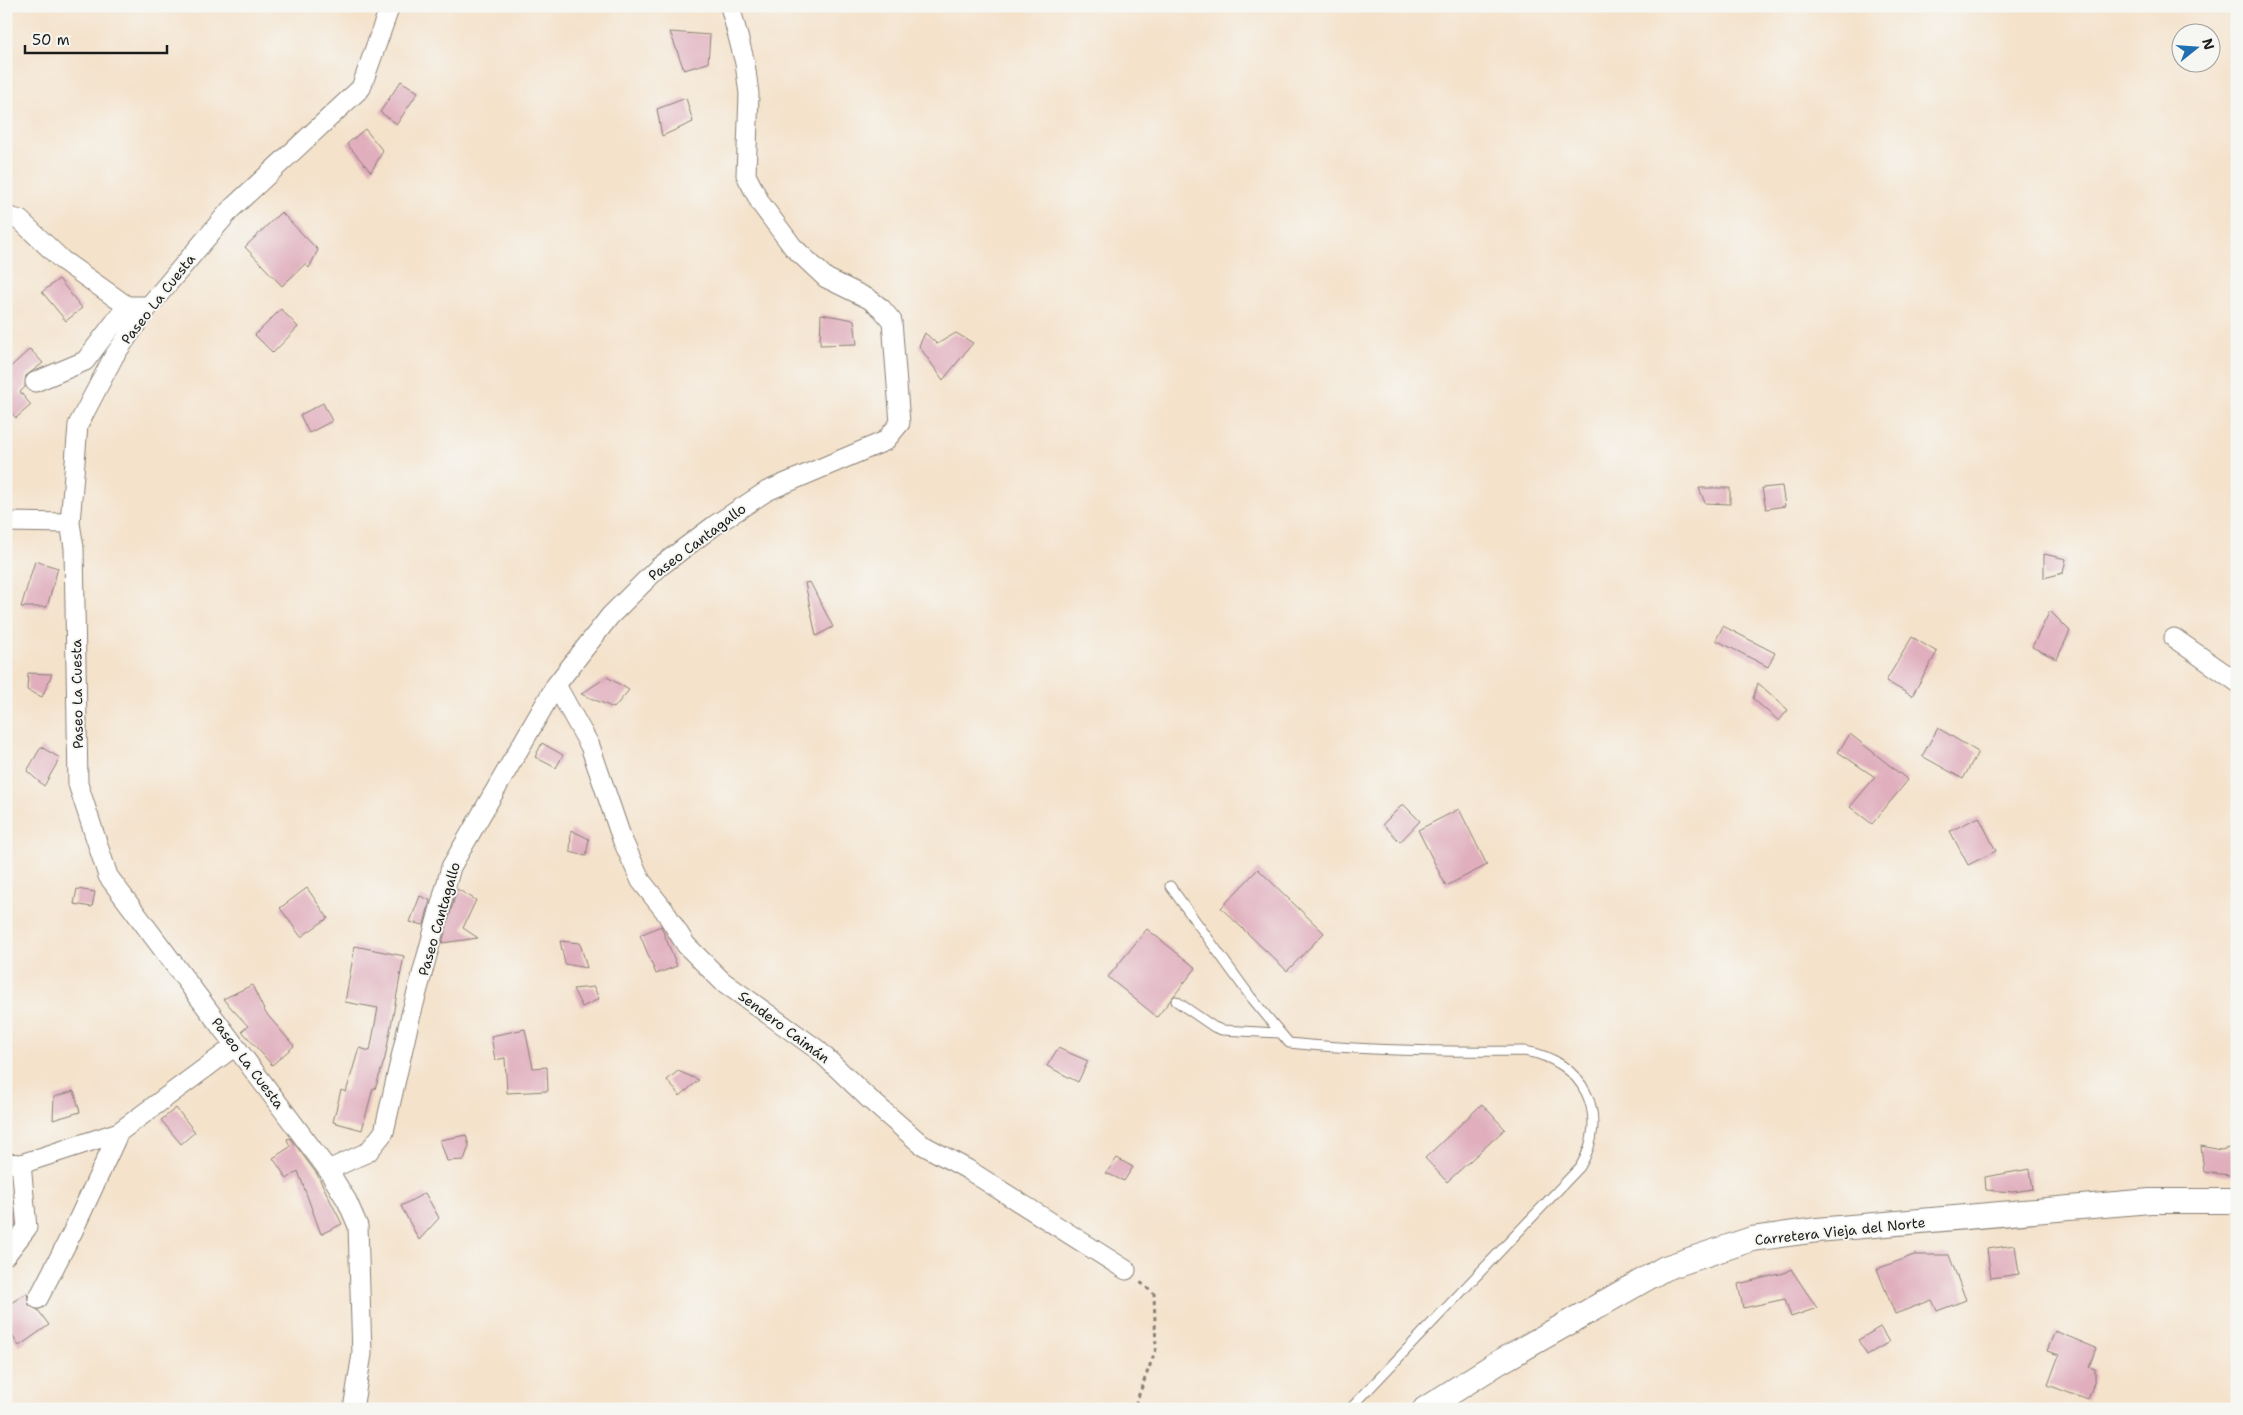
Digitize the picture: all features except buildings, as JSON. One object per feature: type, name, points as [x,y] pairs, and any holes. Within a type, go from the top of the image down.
[{"type":"street","name":"Paseo La Cuesta","points":[[353,1409],[362,1354],[358,1226],[347,1201],[328,1170],[108,876],[78,784],[74,557],[70,523],[78,425],[114,356],[149,306],[231,209],[361,88],[390,6]]},
{"type":"street","name":"Paseo Cantagallo","points":[[328,1170],[368,1152],[384,1132],[409,1022],[451,867],[556,685],[610,616],[659,567],[715,525],[767,491],[886,441],[900,423],[892,321],[881,308],[869,299],[826,278],[793,247],[761,204],[746,175],[749,94],[745,63],[730,6]]},
{"type":"street","points":[[6,216],[20,220],[62,260],[127,306],[149,306]]},
{"type":"street","points":[[35,382],[85,361],[127,306]]},
{"type":"street","points":[[6,522],[70,523]]},
{"type":"street","points":[[2174,638],[2237,682]]},
{"type":"street","name":"Sendero Caimán","points":[[556,685],[590,746],[622,839],[640,882],[664,910],[686,945],[722,981],[818,1050],[866,1097],[920,1144],[967,1169],[1126,1270]]},
{"type":"street","points":[[6,1255],[27,1228],[14,1163],[119,1132],[235,1046]]},
{"type":"street","points":[[38,1299],[69,1240],[119,1132]]},
{"type":"street","name":"Carretera Vieja del Norte","points":[[1425,1409],[1496,1364],[1666,1268],[1752,1239],[1817,1230],[2150,1201],[2237,1201]]},
{"type":"lane","points":[[1170,886],[1250,996],[1289,1043],[1342,1048],[1537,1053],[1556,1061],[1572,1073],[1581,1084],[1591,1108],[1593,1126],[1591,1145],[1587,1156],[1573,1177],[1488,1267],[1411,1342],[1350,1409]]},
{"type":"lane","points":[[1176,1001],[1214,1027],[1222,1030],[1280,1033]]},
{"type":"path","points":[[1126,1270],[1154,1294],[1156,1348],[1134,1408],[1130,1409]]}]
